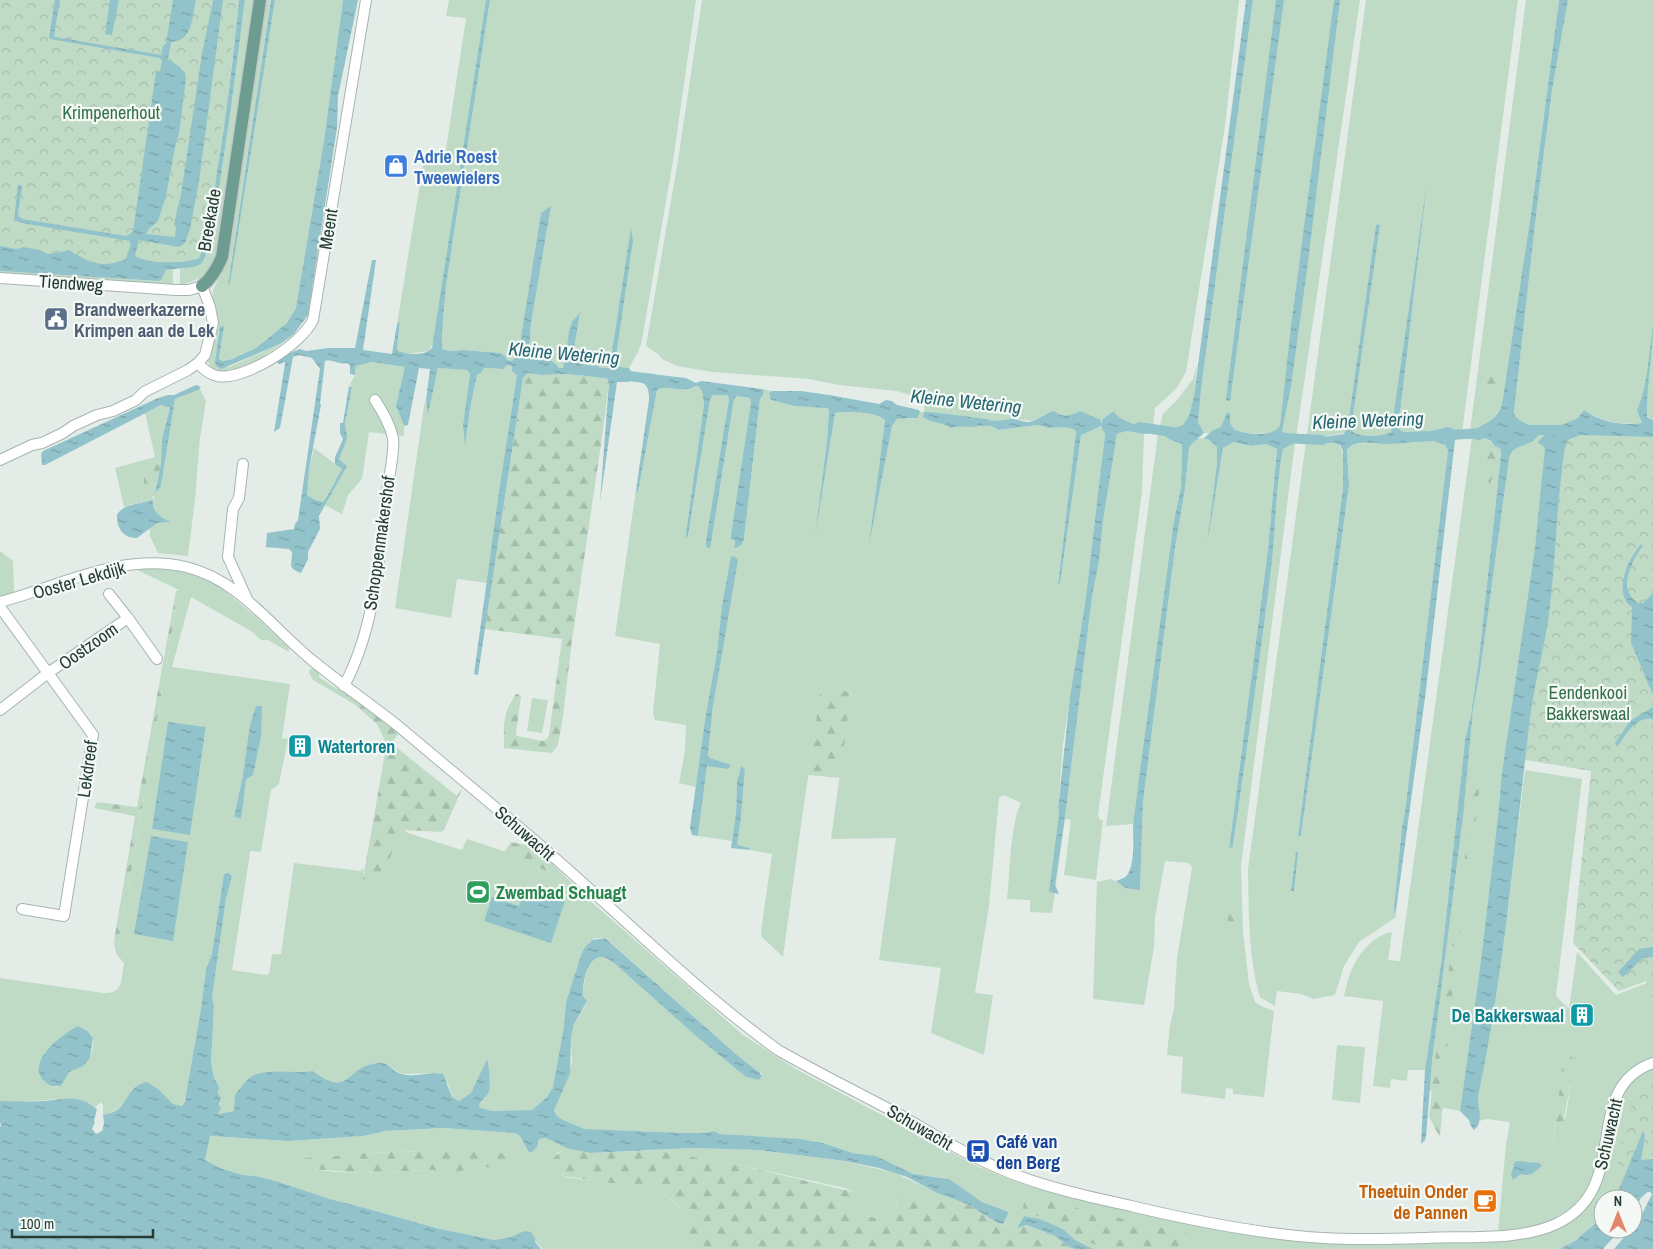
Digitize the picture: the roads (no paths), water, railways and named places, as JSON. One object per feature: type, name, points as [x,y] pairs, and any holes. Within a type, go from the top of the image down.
[{"type":"main road","name":"Breekade","points":[[202,286],[218,268],[222,257],[260,0]]},
{"type":"street","name":"Meent","points":[[198,363],[203,369],[216,376],[230,377],[247,372],[292,344],[309,329],[313,320],[366,0]]},
{"type":"street","name":"Tiendweg","points":[[0,278],[176,290],[190,290],[202,286]]},
{"type":"street","points":[[0,460],[32,445],[42,443],[72,426],[128,404],[136,400],[144,392],[198,363],[207,350],[214,323],[202,286]]},
{"type":"street","name":"Schoppenmakershof","points":[[344,686],[353,670],[361,648],[370,614],[377,574],[393,440],[385,414],[375,400]]},
{"type":"street","name":"Schuwacht","points":[[243,464],[239,498],[233,509],[228,557],[249,602]]},
{"type":"street","name":"Ooster Lekdijk","points":[[0,602],[32,594],[102,569],[153,563],[174,564],[190,568]]},
{"type":"street","name":"Schuwacht","points":[[190,568],[223,582],[249,602],[304,654],[396,725],[527,834],[684,974],[754,1033],[778,1050],[900,1115],[960,1150],[1006,1171],[1043,1184],[1087,1196],[1208,1223],[1297,1236],[1324,1238],[1408,1238],[1513,1235],[1537,1231],[1565,1219],[1575,1212],[1589,1197],[1597,1181],[1603,1161],[1611,1113],[1618,1090],[1631,1075],[1644,1066],[1653,1063]]},
{"type":"street","name":"Oostzoom","points":[[109,594],[157,659]]},
{"type":"street","name":"Lekdreef","points":[[0,607],[93,735],[64,916],[22,909]]},
{"type":"street","name":"Oostzoom","points":[[0,710],[48,673],[128,618]]},
{"type":"water","points":[[55,0],[60,0],[55,37],[161,55],[163,46],[166,44],[173,0],[196,0],[188,33],[178,41],[171,42],[168,60],[180,67],[186,79],[179,133],[166,196],[158,221],[146,234],[175,237],[176,228],[174,224],[181,194],[202,54],[213,0],[223,0],[199,181],[190,229],[185,243],[179,247],[139,240],[135,256],[148,261],[167,262],[199,258],[202,248],[210,216],[224,129],[239,0],[245,0],[218,194],[205,257],[202,263],[194,267],[166,270],[161,280],[158,281],[0,271],[0,246],[16,249],[23,247],[48,254],[69,250],[90,261],[103,264],[126,259],[130,247],[130,241],[27,224],[14,219],[18,185],[21,185],[18,213],[22,219],[126,236],[133,232],[156,72],[160,71],[162,61],[160,58],[50,39]]},
{"type":"water","points":[[110,0],[119,0],[112,35],[105,34]]},
{"type":"water","points":[[271,0],[275,0],[230,283],[228,285]]},
{"type":"water","points":[[343,0],[358,0],[338,96],[337,128],[308,315],[294,334],[280,344],[221,369],[216,366],[215,362],[220,327],[224,326],[219,359],[223,361],[256,348],[287,323],[296,308],[324,140]]},
{"type":"water","points":[[486,0],[490,0],[446,285],[442,349],[501,353],[507,360],[512,361],[518,355],[541,213],[551,206],[531,323],[529,352],[532,357],[547,359],[559,368],[563,368],[570,327],[580,312],[573,354],[581,363],[599,366],[601,374],[598,377],[528,373],[523,378],[478,675],[474,674],[517,375],[512,371],[512,366],[506,365],[504,369],[484,368],[477,375],[465,446],[463,425],[470,374],[467,370],[438,368],[428,414],[426,400],[430,369],[419,368],[408,425],[404,426],[396,406],[405,367],[372,362],[356,366],[355,375],[350,374],[350,365],[347,363],[325,361],[321,405],[309,469],[307,495],[323,502],[342,469],[335,464],[335,457],[343,439],[340,433],[340,423],[343,423],[349,386],[352,387],[345,424],[347,436],[339,459],[347,466],[319,516],[320,529],[308,552],[308,559],[301,573],[292,568],[292,552],[289,549],[266,547],[267,533],[294,529],[298,520],[320,369],[312,358],[299,355],[293,357],[280,428],[274,432],[285,364],[285,362],[279,364],[276,361],[288,351],[290,353],[300,349],[306,351],[328,348],[355,348],[372,260],[376,260],[363,350],[392,354],[397,324],[400,322],[398,351],[416,354],[429,351],[432,348]]},
{"type":"water","points":[[1246,0],[1253,0],[1201,390],[1198,422],[1204,433],[1189,448],[1143,802],[1140,890],[1125,888],[1116,881],[1127,876],[1132,861],[1133,825],[1137,793],[1174,520],[1181,488],[1182,444],[1168,439],[1165,435],[1158,434],[1159,430],[1182,426],[1189,416],[1194,396]]},
{"type":"water","points":[[1276,0],[1284,0],[1230,401],[1226,400]]},
{"type":"water","points":[[1334,0],[1340,0],[1307,270],[1291,386],[1282,431],[1296,438],[1295,443],[1283,449],[1280,464],[1273,555],[1262,639],[1233,846],[1229,849],[1268,549],[1277,449],[1266,444],[1251,446],[1234,442],[1223,448],[1207,545],[1217,463],[1217,447],[1204,438],[1213,430],[1221,427],[1227,412],[1230,414],[1230,423],[1235,430],[1252,434],[1265,434],[1276,430],[1280,426],[1291,326]]},
{"type":"water","points":[[1559,0],[1568,0],[1552,90],[1514,412],[1518,419],[1525,423],[1545,427],[1533,441],[1515,449],[1509,459],[1480,672],[1473,709],[1463,816],[1432,1061],[1426,1137],[1421,1144],[1425,1070],[1441,964],[1465,740],[1471,715],[1479,658],[1501,454],[1500,448],[1491,441],[1484,438],[1478,441],[1472,437],[1470,431],[1472,432],[1494,418],[1502,404],[1532,207]]},
{"type":"water","points":[[1427,183],[1398,423],[1400,430],[1404,432],[1426,431],[1427,437],[1424,441],[1404,443],[1359,443],[1354,444],[1347,450],[1349,485],[1301,836],[1298,836],[1343,488],[1343,451],[1340,445],[1334,443],[1311,443],[1310,439],[1344,434],[1348,424],[1376,225],[1380,224],[1351,430],[1354,433],[1370,436],[1391,432]]},
{"type":"water","points":[[631,228],[633,241],[616,363],[620,367],[629,368],[632,374],[629,382],[617,382],[600,502],[609,382],[605,374],[610,365]]},
{"type":"water","points":[[1653,324],[1647,417],[1653,420],[1653,437],[1581,435],[1569,440],[1565,447],[1548,620],[1530,718],[1502,955],[1478,1097],[1480,1119],[1474,1130],[1469,1120],[1460,1111],[1481,960],[1502,772],[1535,547],[1545,448],[1538,442],[1548,431],[1578,418],[1584,410],[1597,418],[1612,422],[1626,424],[1642,423],[1637,410],[1646,380]]},
{"type":"water","points":[[642,373],[686,378],[696,383],[701,381],[764,390],[760,399],[744,539],[738,547],[734,548],[735,541],[731,539],[731,535],[751,402],[750,398],[737,396],[734,399],[711,544],[710,548],[708,548],[706,541],[729,399],[727,395],[713,395],[710,400],[688,536],[685,540],[704,404],[702,391],[698,386],[686,389],[662,388],[657,390],[638,492],[636,491],[649,400],[647,387],[640,382],[639,376]]},
{"type":"water","points":[[196,385],[201,387],[175,399],[161,486],[155,494],[161,463],[162,439],[170,407],[161,405],[42,465],[41,454],[43,451],[158,398],[174,395]]},
{"type":"water","points":[[772,391],[801,391],[879,404],[886,400],[892,401],[897,405],[919,410],[918,418],[897,419],[892,426],[869,545],[885,420],[868,414],[853,412],[835,413],[815,537],[829,410],[827,408],[795,406],[771,400],[769,393]]},
{"type":"water","points":[[1054,411],[1060,415],[1067,416],[1080,411],[1101,420],[1101,426],[1081,435],[1060,584],[1058,585],[1076,432],[1073,429],[1064,427],[1049,428],[1038,425],[998,430],[988,426],[951,428],[923,417],[924,412],[930,412],[993,421],[1014,419],[1029,422]]},
{"type":"water","points":[[1114,412],[1122,419],[1153,429],[1152,433],[1144,434],[1126,431],[1117,434],[1092,597],[1055,885],[1059,894],[1049,892],[1059,815],[1058,809],[1070,697],[1085,604],[1105,434],[1101,426],[1102,420]]},
{"type":"water","points":[[1447,427],[1453,428],[1453,431],[1459,434],[1455,440],[1426,690],[1395,918],[1394,907],[1402,827],[1448,450],[1445,445],[1433,439],[1431,431]]},
{"type":"water","points":[[153,499],[153,507],[157,513],[171,522],[157,523],[137,538],[124,534],[119,528],[117,514],[125,507]]},
{"type":"water","points":[[1641,544],[1643,546],[1634,560],[1627,587],[1628,592],[1638,603],[1643,603],[1653,593],[1653,695],[1631,643],[1632,607],[1626,602],[1623,594],[1623,579],[1629,563]]},
{"type":"water","points":[[731,556],[738,560],[713,706],[708,755],[710,758],[731,765],[728,769],[707,766],[698,836],[692,835],[690,828],[705,720],[717,652],[722,605]]},
{"type":"water","points":[[256,706],[262,706],[261,736],[253,775],[246,780],[241,819],[234,817],[243,775],[250,725]]},
{"type":"water","points":[[1653,707],[1653,721],[1652,719],[1646,719],[1636,724],[1617,747],[1615,743],[1630,721]]},
{"type":"water","points":[[168,722],[206,727],[190,835],[152,829]]},
{"type":"water","points":[[741,767],[745,769],[737,845],[750,848],[749,850],[731,848],[736,813],[737,782]]},
{"type":"water","points":[[151,836],[188,842],[173,941],[134,934]]},
{"type":"water","points":[[1296,852],[1298,852],[1294,891],[1291,891]]},
{"type":"water","points":[[224,874],[232,876],[226,899],[212,997],[214,1006],[211,1063],[214,1078],[219,1086],[218,1093],[221,1098],[219,1114],[234,1111],[235,1095],[246,1081],[254,1075],[276,1071],[313,1071],[333,1082],[342,1082],[359,1069],[378,1063],[386,1064],[398,1073],[406,1075],[443,1074],[452,1097],[459,1101],[471,1093],[487,1059],[490,1090],[479,1106],[492,1111],[532,1110],[547,1097],[553,1087],[564,1026],[566,1002],[581,955],[585,947],[592,940],[605,938],[762,1076],[759,1080],[746,1077],[697,1037],[613,962],[606,958],[596,958],[586,972],[583,996],[587,1001],[573,1026],[570,1074],[554,1110],[561,1119],[585,1129],[684,1133],[714,1131],[720,1134],[800,1139],[822,1143],[853,1153],[876,1156],[913,1174],[949,1179],[982,1202],[1009,1212],[1003,1224],[998,1223],[967,1204],[937,1193],[907,1177],[879,1168],[845,1161],[759,1150],[692,1148],[590,1153],[566,1148],[545,1138],[539,1139],[537,1147],[532,1152],[529,1152],[520,1136],[515,1133],[443,1128],[385,1131],[363,1136],[288,1141],[210,1136],[205,1160],[220,1168],[243,1175],[279,1182],[330,1199],[436,1228],[494,1240],[511,1237],[524,1231],[531,1232],[535,1242],[541,1249],[0,1249],[0,1101],[78,1099],[84,1101],[97,1109],[92,1129],[96,1134],[102,1131],[103,1115],[120,1108],[132,1091],[140,1084],[147,1082],[158,1089],[173,1104],[182,1106],[185,1101],[206,969],[212,954]]},
{"type":"water","points":[[525,888],[565,901],[551,943],[484,921],[492,897],[519,906]]},
{"type":"water","points":[[1653,947],[1653,957],[1643,958],[1623,977],[1618,972],[1639,949]]},
{"type":"water","points":[[78,1026],[88,1031],[93,1038],[90,1058],[83,1066],[69,1072],[61,1086],[51,1086],[42,1079],[39,1070],[40,1061],[53,1044]]},
{"type":"water","points":[[1643,1131],[1645,1136],[1641,1160],[1653,1159],[1653,1249],[1614,1249],[1622,1239],[1643,1239],[1643,1211],[1652,1194],[1648,1192],[1643,1196],[1643,1189],[1619,1189]]},
{"type":"water","points":[[1516,1161],[1539,1163],[1542,1165],[1533,1173],[1521,1174],[1513,1180],[1511,1174],[1513,1164]]},
{"type":"water","points":[[1024,1216],[1040,1219],[1063,1229],[1075,1240],[1093,1249],[1069,1247],[1055,1236],[1027,1225],[1017,1228]]},
{"type":"water","points":[[1593,1226],[1593,1239],[1612,1239],[1603,1249],[1560,1249],[1576,1240]]},
{"type":"waterway","name":"Kleine Wetering","points":[[588,371],[653,379]]},
{"type":"waterway","name":"Kleine Wetering","points":[[1139,427],[1172,432]]},
{"type":"waterway","name":"Kleine Wetering","points":[[1531,430],[1564,430]]},
{"type":"waterway","name":"Kleine Wetering","points":[[1414,437],[1484,433]]},
{"type":"waterway","name":"Kleine Wetering","points":[[1284,438],[1322,440]]},
{"type":"place","name":"Adrie Roest Tweewielers","points":[[396,166]]},
{"type":"place","name":"Brandweerkazerne Krimpen aan de Lek","points":[[56,319]]},
{"type":"place","name":"Watertoren","points":[[300,746]]},
{"type":"place","name":"Zwembad Schuagt","points":[[478,892]]},
{"type":"place","name":"De Bakkerswaal","points":[[1582,1015]]},
{"type":"place","name":"Café van den Berg","points":[[978,1151]]},
{"type":"place","name":"Theetuin Onder de Pannen","points":[[1485,1201]]},
{"type":"park label","name":"Krimpenerhout","points":[[111,112]]},
{"type":"park label","name":"Eendenkooi Bakkerswaal","points":[[1588,702]]}]
